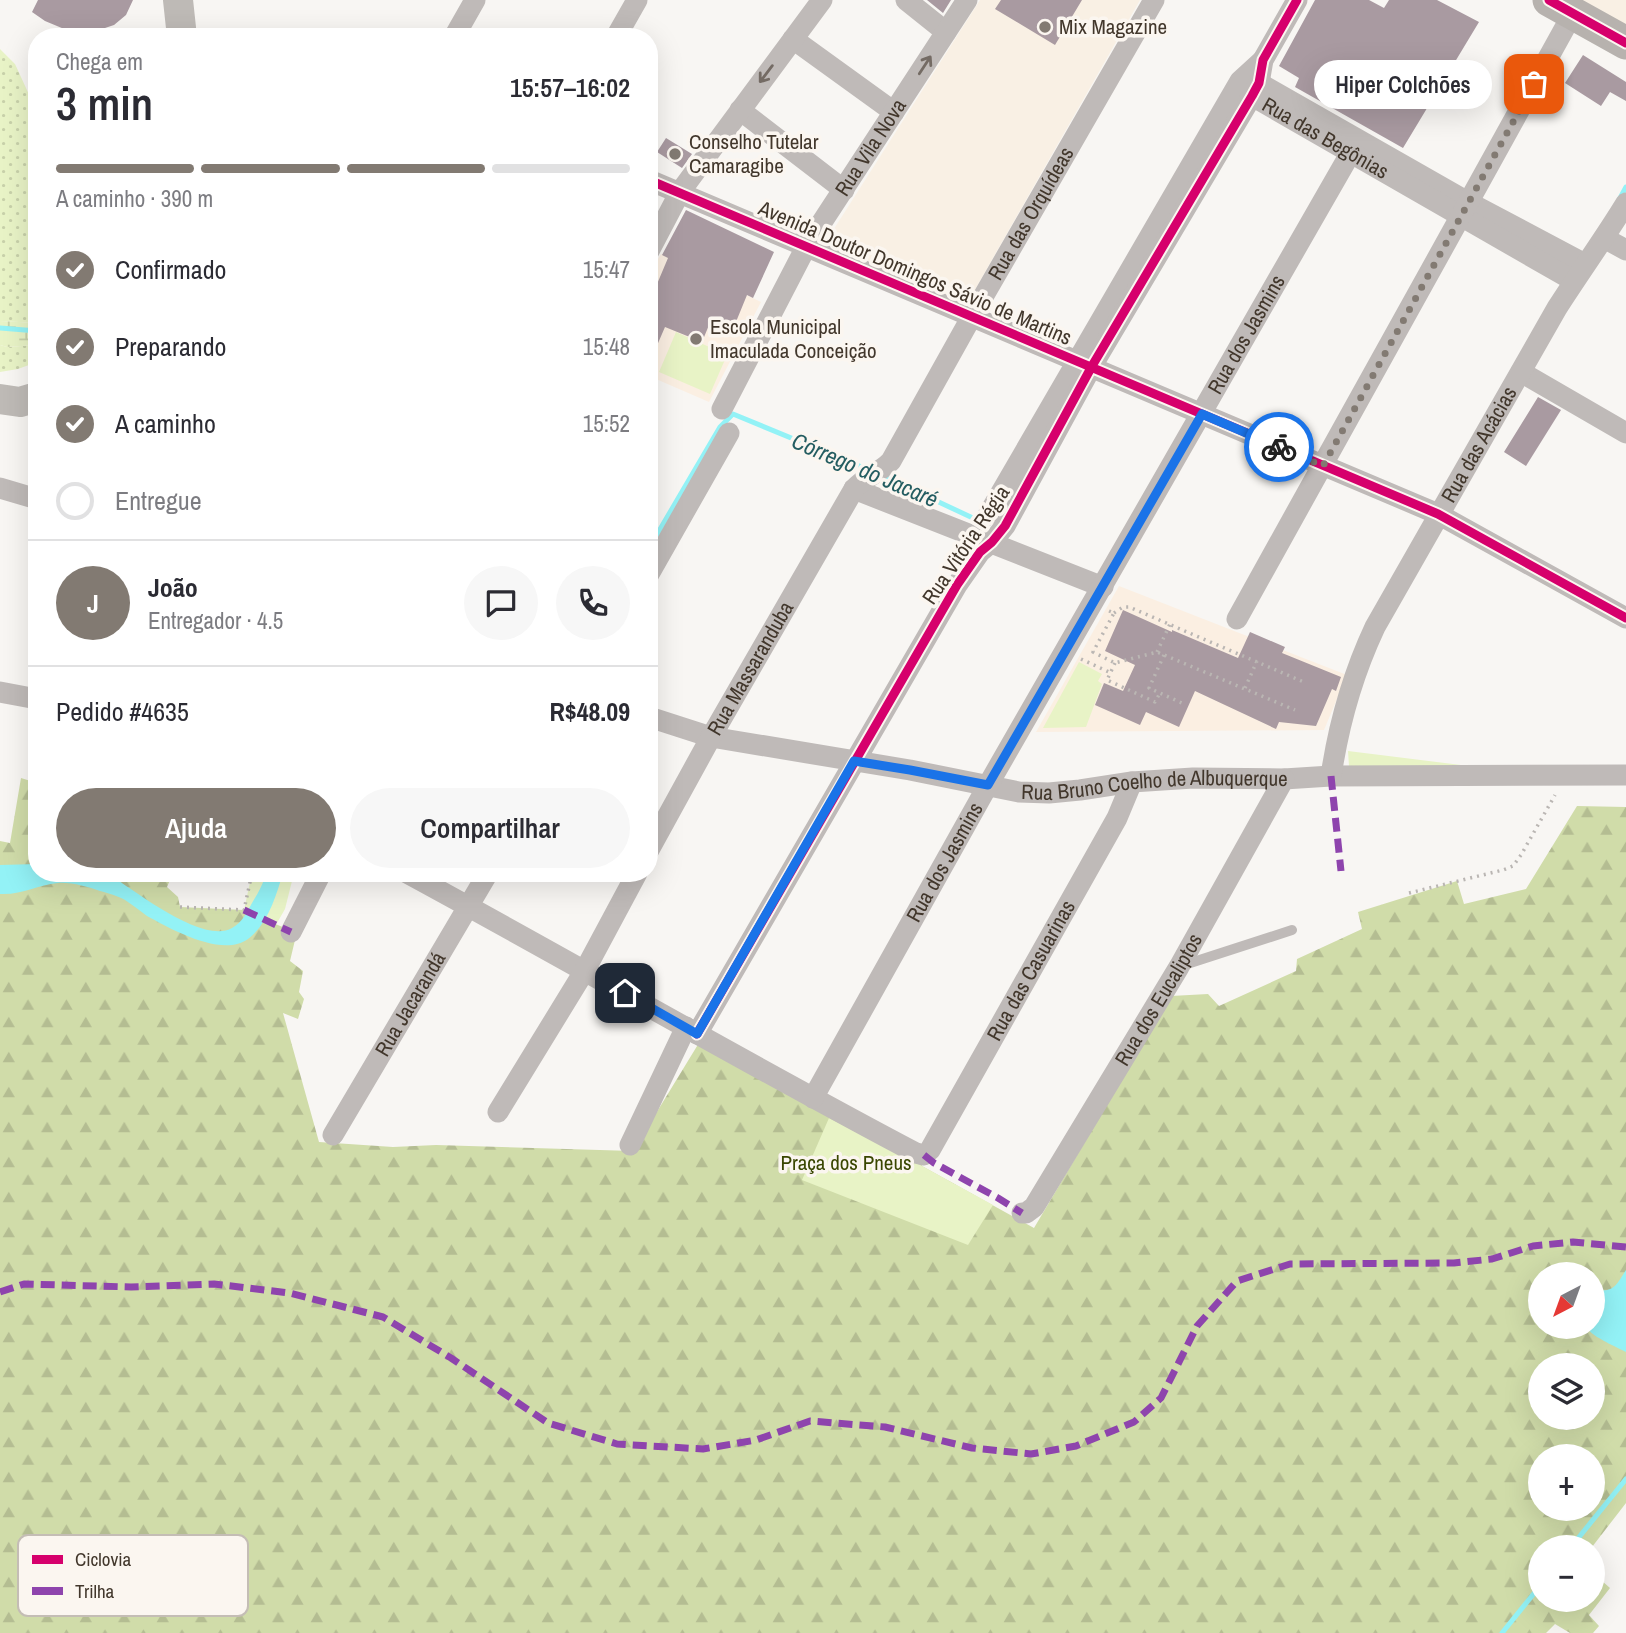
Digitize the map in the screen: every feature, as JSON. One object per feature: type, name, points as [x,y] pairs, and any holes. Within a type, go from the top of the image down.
[{"type":"main road","points":[[1561,7],[1626,43]]},
{"type":"street","points":[[178,0],[181,28]]},
{"type":"street","points":[[459,28],[475,0]]},
{"type":"street","points":[[621,28],[638,0]]},
{"type":"street","points":[[658,234],[680,192],[822,0]]},
{"type":"street","points":[[906,0],[946,32]]},
{"type":"street","name":"Rua Vila Nova","points":[[722,409],[807,246],[967,0]]},
{"type":"street","name":"Rua das Orquídeas","points":[[856,487],[891,461],[1154,0]]},
{"type":"street","name":"Rua Vitória Régia","points":[[988,515],[1084,363],[1250,87],[1297,0]]},
{"type":"street","points":[[1237,620],[1464,209],[1561,7]]},
{"type":"street","points":[[793,39],[894,112]]},
{"type":"street","name":"Rua das Begônias","points":[[1250,87],[1350,154],[1464,209]]},
{"type":"street","name":"Rua das Begônias","points":[[1250,87],[1580,273]]},
{"type":"street","points":[[740,110],[844,190]]},
{"type":"street","name":"Rua dos Jasmins","points":[[813,1098],[988,785],[1350,154]]},
{"type":"street","name":"Avenida Doutor Domingos Sávio de Martins","points":[[658,183],[1438,514],[1626,618]]},
{"type":"street","name":"Rua das Acácias","points":[[1331,776],[1336,737],[1360,659],[1375,627],[1521,372],[1580,273],[1626,203]]},
{"type":"street","points":[[1604,239],[1626,250]]},
{"type":"street","name":"Rua Vitória Régia","points":[[631,1145],[691,1030],[957,585],[980,552],[1005,526],[1084,363]]},
{"type":"street","points":[[1521,372],[1626,433]]},
{"type":"street","points":[[658,558],[729,433]]},
{"type":"street","points":[[856,487],[992,542],[1099,594]]},
{"type":"street","name":"Rua Massaranduba","points":[[658,833],[710,737],[856,487]]},
{"type":"street","points":[[0,488],[28,496]]},
{"type":"street","points":[[0,692],[28,697]]},
{"type":"street","name":"Rua Bruno Coelho de Albuquerque","points":[[658,720],[710,737],[910,770],[1020,793],[1049,793],[1132,782],[1193,778],[1626,775]]},
{"type":"street","name":"Rua dos Eucaliptos","points":[[1022,1213],[1034,1207],[1178,967],[1284,779]]},
{"type":"street","name":"Rua das Casuarinas","points":[[813,1098],[916,1153],[924,1155],[930,1150],[1117,818],[1132,782]]},
{"type":"street","points":[[291,932],[316,882]]},
{"type":"street","points":[[424,882],[813,1098]]},
{"type":"street","name":"Rua Jacarandá","points":[[333,1135],[483,882]]},
{"type":"street","points":[[498,1112],[585,970],[632,882]]},
{"type":"lane","points":[[1178,967],[1292,930]]},
{"type":"path","points":[[1099,594],[1114,613]]},
{"type":"path","points":[[1295,710],[1164,654],[1157,652],[1115,663],[1093,652],[1114,613],[1123,607],[1129,607],[1306,683]]},
{"type":"path","points":[[1157,652],[1170,624]]},
{"type":"path","points":[[1065,651],[1111,673]]},
{"type":"path","points":[[1164,654],[1149,688],[1184,704]]},
{"type":"path","points":[[1245,688],[1257,662]]},
{"type":"path","points":[[1115,663],[1107,680],[1155,702],[1160,693]]},
{"type":"path","points":[[1409,893],[1513,866],[1566,775]]},
{"type":"path","points":[[180,907],[244,910],[250,882]]},
{"type":"shaded area","points":[[980,0],[1140,0],[965,307],[823,246]]},
{"type":"shaded area","points":[[1581,0],[1626,0],[1626,26]]},
{"type":"shaded area","name":"Escola Municipal Imaculada Conceição","points":[[661,254],[761,302],[709,402],[658,380],[658,259]]},
{"type":"shaded area","points":[[1119,586],[1347,675],[1324,730],[1036,732]]},
{"type":"green space","points":[[0,49],[15,64],[28,92],[28,323],[0,321]]},
{"type":"green space","points":[[0,321],[28,323],[28,346],[0,345]]},
{"type":"green space","points":[[676,332],[727,355],[710,394],[659,372]]},
{"type":"green space","points":[[0,345],[28,346],[28,365],[0,372]]},
{"type":"green space","points":[[1079,662],[1102,674],[1098,681],[1102,684],[1086,727],[1043,728]]},
{"type":"green space","points":[[1348,751],[1469,766],[1349,766]]},
{"type":"green space","points":[[21,778],[28,780],[28,882],[169,882],[167,887],[178,897],[180,907],[244,910],[287,929],[295,940],[290,961],[303,971],[299,992],[304,999],[298,1019],[283,1013],[319,1142],[393,1147],[436,1145],[633,1151],[705,1033],[917,1147],[922,1166],[1034,1228],[1171,996],[1208,994],[1219,1006],[1296,971],[1297,959],[1362,929],[1358,912],[1457,881],[1464,904],[1526,889],[1577,806],[1626,807],[1626,1503],[1601,1535],[1528,1535],[1528,1612],[1591,1612],[1589,1615],[1599,1626],[1593,1633],[1570,1633],[1555,1624],[1546,1633],[0,1633],[0,841],[10,843]]},
{"type":"green space","points":[[250,882],[292,882],[285,909],[277,923],[244,910]]},
{"type":"green space","name":"Praça dos Pneus","points":[[829,1118],[993,1205],[968,1245],[802,1180]]},
{"type":"water","points":[[28,864],[28,882],[120,882],[188,923],[220,931],[236,926],[246,914],[263,882],[280,882],[270,909],[255,933],[237,944],[225,945],[197,940],[147,916],[122,899],[79,885],[58,883],[0,894],[0,865]]},
{"type":"water","points":[[1626,1270],[1626,1352],[1601,1339],[1605,1339],[1605,1290],[1613,1287]]},
{"type":"building","points":[[38,0],[133,0],[126,15],[114,25],[105,28],[62,28],[32,12]]},
{"type":"building","points":[[927,0],[951,0],[943,13]]},
{"type":"building","name":"Mix Magazine","points":[[1001,0],[1082,0],[1055,45],[995,9]]},
{"type":"building","points":[[1315,0],[1369,0],[1384,8],[1389,0],[1437,0],[1479,22],[1403,148],[1295,87],[1299,78],[1279,66]]},
{"type":"building","points":[[1583,55],[1626,82],[1626,101],[1610,92],[1601,106],[1565,83]]},
{"type":"building","name":"Conselho Tutelar Camaragibe","points":[[666,138],[692,154],[682,168],[658,150]]},
{"type":"building","points":[[686,210],[774,252],[753,298],[747,295],[731,334],[709,325],[702,342],[665,327],[658,343],[658,282],[668,258],[662,255]]},
{"type":"building","points":[[1538,397],[1561,410],[1526,466],[1504,452]]},
{"type":"building","points":[[1123,610],[1238,658],[1250,632],[1285,647],[1282,653],[1341,677],[1336,691],[1332,689],[1316,726],[1279,722],[1276,729],[1195,691],[1179,727],[1146,712],[1140,725],[1095,705],[1104,683],[1123,691],[1135,665],[1105,651]]},
{"type":"waterway","name":"Córrego do Jacaré","points":[[1619,200],[1626,187]]},
{"type":"waterway","points":[[0,328],[28,330]]},
{"type":"waterway","name":"Córrego do Jacaré","points":[[658,533],[720,427],[733,414],[869,470]]},
{"type":"waterway","name":"Córrego do Jacaré","points":[[881,475],[984,521]]},
{"type":"waterway","points":[[1581,1535],[1626,1479]]},
{"type":"waterway","points":[[1502,1633],[1528,1601]]},
{"type":"marked path","points":[[1331,776],[1341,871]]},
{"type":"marked path","points":[[244,910],[291,932]]},
{"type":"marked path","points":[[924,1155],[1022,1213]]},
{"type":"marked path","points":[[0,1292],[24,1284],[131,1287],[214,1284],[290,1293],[383,1317],[451,1358],[548,1423],[617,1444],[703,1449],[756,1440],[810,1421],[885,1427],[972,1448],[1031,1454],[1076,1446],[1134,1422],[1161,1398],[1197,1326],[1237,1281],[1290,1264],[1454,1263],[1492,1259],[1533,1246],[1573,1242],[1626,1247]]},
{"type":"cycle path","points":[[697,1034],[957,585],[980,552],[1005,526],[1092,366],[1252,96],[1259,83],[1263,60],[1297,0]]},
{"type":"cycle path","points":[[1549,0],[1626,43]]},
{"type":"cycle path","points":[[658,184],[1438,514],[1626,618]]},
{"type":"way so far","points":[[1279,447],[1323,466],[1534,84]]},
{"type":"place","name":"Mix Magazine","points":[[1045,27]]},
{"type":"place","name":"Hiper Colchões","points":[[1534,84]]},
{"type":"place","name":"Conselho Tutelar Camaragibe","points":[[675,154]]},
{"type":"place","name":"Escola Municipal Imaculada Conceição","points":[[696,339]]},
{"type":"route","points":[[625,993],[697,1034],[854,761],[988,785],[1202,414],[1279,447]]}]
